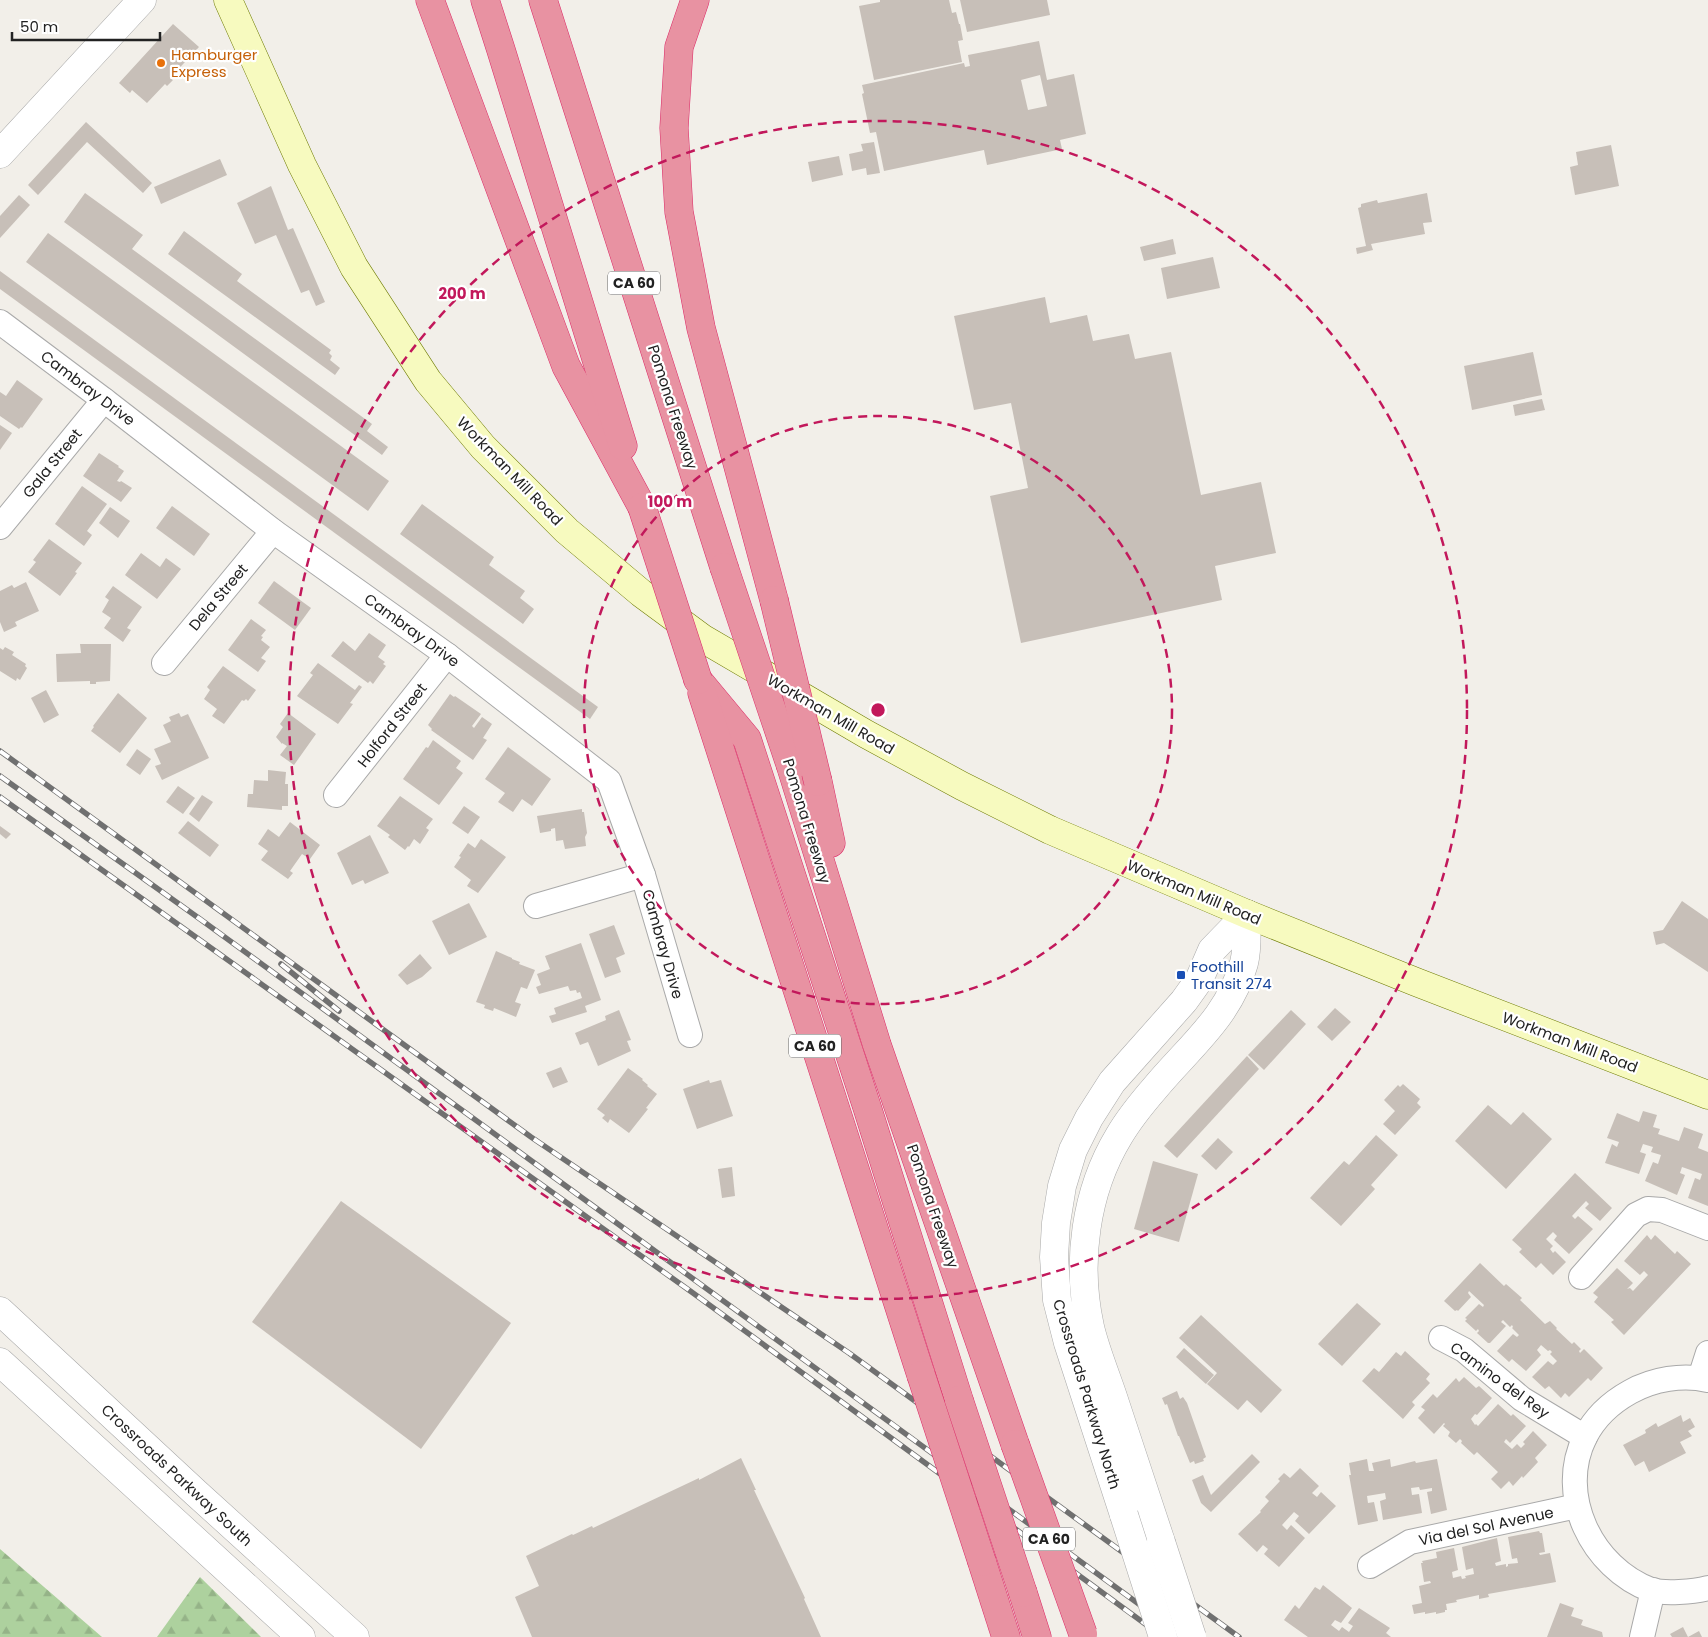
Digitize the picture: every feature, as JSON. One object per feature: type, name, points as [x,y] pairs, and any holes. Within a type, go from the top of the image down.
[{"type":"highway","points":[[430,0],[566,366],[642,507]]},
{"type":"highway","name":"CA 60","points":[[484,0],[642,507],[1006,1637]]},
{"type":"highway","name":"Pomona Freeway","points":[[542,0],[724,567],[791,767],[877,1045],[1083,1635]]},
{"type":"highway","points":[[695,0],[679,47],[674,128],[679,212],[701,328],[774,600],[818,782],[877,1045]]},
{"type":"highway","points":[[698,680],[747,739],[867,1107],[959,1400],[1038,1637]]},
{"type":"main road","name":"Workman Mill Road","points":[[228,0],[302,165],[354,267],[428,381],[483,447],[567,531],[641,593],[702,638],[866,734],[962,786],[1050,830],[1247,914],[1416,982],[1708,1095]]},
{"type":"street","points":[[0,154],[142,0]]},
{"type":"street","name":"Cambray Drive","points":[[0,322],[104,400],[272,531],[447,655],[609,781],[643,875],[690,1035]]},
{"type":"street","name":"Gala Street","points":[[0,527],[104,400]]},
{"type":"street","name":"Dela Street","points":[[164,663],[272,531]]},
{"type":"street","name":"Holford Street","points":[[336,795],[447,655]]},
{"type":"street","points":[[536,906],[643,875]]},
{"type":"street","name":"Crossroads Parkway North","points":[[1163,1637],[1068,1343],[1057,1300],[1054,1257],[1056,1224],[1062,1186],[1077,1142],[1089,1118],[1112,1082],[1184,1001],[1199,980],[1212,950],[1247,914]]},
{"type":"street","name":"Crossroads Parkway North","points":[[1192,1637],[1090,1327],[1084,1267],[1085,1232],[1093,1198],[1103,1168],[1118,1137],[1156,1086],[1213,1024],[1230,996],[1244,962],[1247,914]]},
{"type":"street","points":[[1581,1277],[1636,1215],[1648,1209],[1662,1210],[1708,1228]]},
{"type":"street","name":"Crossroads Parkway South","points":[[0,1311],[346,1634]]},
{"type":"street","name":"Camino del Rey","points":[[1441,1338],[1464,1350],[1522,1399],[1585,1437]]},
{"type":"street","points":[[1708,1353],[1704,1379],[1659,1380],[1636,1388],[1618,1399],[1601,1414],[1585,1437],[1578,1458],[1574,1483],[1577,1506],[1586,1532],[1607,1560],[1628,1578],[1653,1590],[1685,1592],[1708,1588]]},
{"type":"street","points":[[0,1362],[301,1637]]},
{"type":"street","name":"Via del Sol Avenue","points":[[1370,1566],[1410,1542],[1577,1506]]},
{"type":"street","points":[[1642,1637],[1653,1590]]},
{"type":"green space","points":[[0,1549],[102,1637],[0,1637]]},
{"type":"green space","points":[[200,1577],[261,1637],[157,1637]]},
{"type":"building","points":[[880,0],[949,0],[952,13],[956,12],[960,24],[963,40],[958,41],[962,62],[874,80],[859,6],[880,2]]},
{"type":"building","points":[[960,0],[1047,0],[1050,15],[967,32]]},
{"type":"building","name":"Hamburger Express","points":[[173,24],[199,47],[170,78],[173,80],[167,86],[165,84],[147,103],[132,90],[130,93],[119,83]]},
{"type":"building","points":[[1039,41],[1047,80],[1074,74],[1086,134],[1060,140],[1062,149],[987,165],[984,150],[884,171],[876,132],[870,133],[862,85],[964,63],[965,67],[970,66],[968,55]],"holes":[[[1040,75],[1047,106],[1028,110],[1021,80]]]},
{"type":"building","points":[[86,122],[152,183],[143,193],[87,142],[38,195],[28,185]]},
{"type":"building","points":[[874,142],[880,173],[867,175],[866,168],[852,171],[849,154],[863,151],[861,144]]},
{"type":"building","points":[[1611,145],[1619,186],[1575,195],[1570,167],[1578,165],[1576,152]]},
{"type":"building","points":[[839,156],[843,175],[812,182],[808,162]]},
{"type":"building","points":[[220,159],[227,175],[161,204],[154,187]]},
{"type":"building","points":[[271,186],[288,230],[293,228],[325,302],[316,306],[309,290],[301,293],[276,235],[255,244],[237,203]]},
{"type":"building","points":[[85,193],[143,235],[132,249],[372,424],[367,431],[388,447],[382,455],[64,222]]},
{"type":"building","points":[[1427,193],[1432,222],[1423,223],[1425,234],[1371,244],[1373,250],[1357,254],[1356,248],[1366,246],[1358,208],[1361,207],[1361,204],[1377,200],[1378,203]]},
{"type":"building","points":[[19,195],[30,205],[0,238],[0,216]]},
{"type":"building","points":[[184,231],[242,274],[237,281],[331,350],[329,353],[332,356],[330,360],[340,368],[335,375],[168,254]]},
{"type":"building","points":[[48,233],[389,481],[368,511],[26,262]]},
{"type":"building","points":[[1173,239],[1176,254],[1144,261],[1140,247]]},
{"type":"building","points":[[1213,257],[1220,288],[1167,299],[1161,268]]},
{"type":"building","points":[[0,271],[598,707],[590,719],[0,289]]},
{"type":"building","points":[[1045,297],[1050,323],[1087,315],[1093,341],[1129,334],[1135,359],[1171,352],[1201,495],[1261,482],[1276,553],[1215,566],[1222,600],[1021,643],[990,496],[1028,488],[1011,403],[974,410],[954,316]]},
{"type":"building","points":[[1533,352],[1542,395],[1472,410],[1464,366]]},
{"type":"building","points":[[17,380],[43,399],[22,428],[19,429],[0,416],[0,392],[6,396]]},
{"type":"building","points":[[1542,399],[1545,410],[1515,416],[1513,405]]},
{"type":"building","points":[[0,425],[12,433],[0,450]]},
{"type":"building","points":[[99,453],[124,471],[117,481],[121,481],[132,488],[121,502],[83,476]]},
{"type":"building","points":[[82,486],[107,504],[87,531],[92,535],[84,546],[55,524]]},
{"type":"building","points":[[422,504],[494,557],[489,565],[525,591],[520,598],[534,609],[523,624],[400,534]]},
{"type":"building","points":[[172,506],[210,534],[194,556],[156,528]]},
{"type":"building","points":[[110,507],[130,521],[118,538],[99,523]]},
{"type":"building","points":[[49,539],[82,563],[60,596],[28,572],[36,562],[33,560]]},
{"type":"building","points":[[141,553],[160,567],[166,558],[181,569],[157,599],[125,575]]},
{"type":"building","points":[[274,581],[311,608],[295,630],[258,603]]},
{"type":"building","points":[[26,582],[39,611],[15,622],[17,626],[4,632],[0,622],[0,591],[12,585],[14,588]]},
{"type":"building","points":[[113,586],[142,607],[127,628],[131,630],[123,642],[104,628],[111,618],[102,612],[109,600],[105,597]]},
{"type":"building","points":[[251,619],[266,630],[261,636],[263,637],[261,640],[270,647],[261,658],[266,661],[258,672],[228,650]]},
{"type":"building","points":[[369,633],[386,645],[378,657],[385,662],[383,664],[386,666],[373,684],[370,681],[368,683],[331,656],[343,641],[355,651]]},
{"type":"building","points":[[80,644],[111,644],[110,681],[96,682],[96,684],[90,684],[90,681],[57,682],[56,654],[81,653]]},
{"type":"building","points":[[5,647],[14,652],[12,655],[26,664],[27,668],[20,680],[17,678],[16,681],[0,671],[0,648],[3,650]]},
{"type":"building","points":[[318,663],[355,690],[359,685],[362,687],[350,703],[353,704],[338,724],[297,696],[313,675],[310,673]]},
{"type":"building","points":[[223,666],[256,690],[248,701],[246,699],[242,700],[224,724],[212,716],[217,709],[204,699],[210,690],[207,687]]},
{"type":"building","points":[[46,690],[59,715],[44,723],[31,698]]},
{"type":"building","points":[[118,693],[147,718],[120,753],[91,731]]},
{"type":"building","points":[[450,694],[481,714],[472,726],[474,728],[482,717],[492,724],[483,738],[487,740],[473,760],[431,730],[428,725]]},
{"type":"building","points":[[179,713],[181,717],[188,714],[209,758],[162,780],[155,766],[161,764],[154,749],[171,742],[163,725],[171,721],[169,717]]},
{"type":"building","points":[[288,713],[316,734],[294,765],[280,755],[287,746],[282,744],[276,737],[283,727],[280,724]]},
{"type":"building","points":[[433,740],[461,761],[456,768],[463,773],[439,805],[403,779]]},
{"type":"building","points":[[508,747],[551,779],[532,806],[522,799],[513,812],[498,802],[505,793],[485,779]]},
{"type":"building","points":[[137,749],[151,759],[140,775],[126,765]]},
{"type":"building","points":[[268,770],[286,772],[285,784],[288,784],[288,806],[282,806],[282,810],[247,807],[248,794],[253,794],[254,780],[268,781]]},
{"type":"building","points":[[178,786],[195,798],[183,814],[166,802]]},
{"type":"building","points":[[202,795],[213,802],[199,822],[189,814]]},
{"type":"building","points":[[400,796],[433,819],[426,828],[429,830],[420,844],[414,839],[405,850],[388,837],[390,835],[377,826]]},
{"type":"building","points":[[464,806],[480,817],[468,834],[452,823]]},
{"type":"building","points":[[582,809],[587,833],[585,837],[586,846],[565,849],[563,840],[556,841],[555,828],[551,829],[551,831],[540,833],[537,816]]},
{"type":"building","points":[[188,821],[219,845],[210,857],[178,833]]},
{"type":"building","points":[[290,822],[320,845],[310,859],[302,854],[290,871],[293,873],[288,879],[261,860],[268,851],[258,844],[268,829],[279,837]]},
{"type":"building","points":[[0,826],[11,834],[6,839],[0,834]]},
{"type":"building","points":[[370,835],[389,873],[365,884],[363,880],[352,885],[337,853]]},
{"type":"building","points":[[481,839],[506,857],[478,893],[467,886],[471,880],[454,867],[468,843],[475,848]]},
{"type":"building","points":[[1682,901],[1708,919],[1708,972],[1664,943],[1656,945],[1653,932],[1663,930]]},
{"type":"building","points":[[469,903],[487,937],[449,955],[432,921]]},
{"type":"building","points":[[614,925],[625,954],[616,958],[621,972],[605,978],[589,934]]},
{"type":"building","points":[[581,943],[601,1000],[585,1006],[587,1012],[552,1023],[549,1016],[556,1014],[554,1008],[582,998],[580,992],[577,993],[576,990],[570,991],[568,986],[539,994],[536,987],[541,985],[537,974],[550,969],[545,956]]},
{"type":"building","points":[[496,951],[520,962],[519,964],[535,970],[527,989],[521,987],[515,1002],[521,1004],[516,1017],[494,1008],[493,1011],[484,1008],[485,1005],[476,1002]]},
{"type":"building","points":[[420,954],[432,968],[422,977],[407,985],[398,975]]},
{"type":"building","points":[[1335,1008],[1351,1022],[1332,1041],[1317,1027]]},
{"type":"building","points":[[619,1010],[631,1040],[627,1041],[631,1051],[598,1066],[588,1042],[580,1045],[575,1033],[606,1020],[605,1016]]},
{"type":"building","points":[[1291,1010],[1306,1024],[1264,1070],[1248,1055]]},
{"type":"building","points":[[1247,1056],[1259,1069],[1177,1158],[1164,1146]]},
{"type":"building","points":[[561,1067],[568,1082],[553,1088],[546,1073]]},
{"type":"building","points":[[628,1068],[643,1079],[647,1086],[657,1094],[629,1133],[610,1119],[608,1123],[602,1118],[605,1115],[597,1109]]},
{"type":"building","points":[[709,1080],[710,1083],[721,1080],[733,1116],[697,1129],[683,1089]]},
{"type":"building","points":[[1403,1084],[1420,1099],[1417,1103],[1421,1107],[1395,1135],[1383,1124],[1395,1111],[1384,1100],[1398,1085],[1400,1087]]},
{"type":"building","points":[[1488,1105],[1511,1125],[1523,1112],[1552,1139],[1506,1189],[1455,1141]]},
{"type":"building","points":[[1643,1111],[1657,1115],[1653,1127],[1660,1129],[1658,1134],[1679,1141],[1684,1127],[1703,1134],[1698,1148],[1708,1152],[1708,1206],[1688,1198],[1695,1178],[1700,1180],[1702,1174],[1682,1167],[1680,1173],[1685,1175],[1677,1195],[1645,1181],[1653,1162],[1658,1164],[1661,1155],[1651,1152],[1653,1147],[1643,1144],[1640,1152],[1646,1154],[1639,1174],[1605,1163],[1612,1144],[1617,1147],[1619,1142],[1607,1138],[1617,1113],[1639,1122]]},
{"type":"building","points":[[1376,1135],[1398,1155],[1371,1185],[1375,1189],[1341,1226],[1310,1198],[1344,1161],[1349,1165]]},
{"type":"building","points":[[1218,1138],[1233,1152],[1216,1170],[1201,1156]]},
{"type":"building","points":[[1153,1161],[1198,1174],[1179,1242],[1134,1229]]},
{"type":"building","points":[[732,1167],[735,1196],[722,1198],[718,1169]]},
{"type":"building","points":[[1575,1173],[1612,1208],[1600,1221],[1585,1208],[1589,1204],[1586,1201],[1572,1216],[1575,1219],[1578,1216],[1593,1229],[1569,1254],[1554,1240],[1557,1236],[1553,1232],[1546,1239],[1553,1246],[1550,1249],[1553,1253],[1555,1251],[1566,1262],[1553,1275],[1541,1263],[1536,1268],[1519,1252],[1522,1249],[1512,1240]]},
{"type":"building","points":[[341,1201],[511,1323],[421,1449],[252,1322]]},
{"type":"building","points":[[1647,1235],[1651,1240],[1655,1235],[1675,1254],[1677,1251],[1691,1264],[1624,1335],[1611,1322],[1614,1320],[1594,1302],[1598,1297],[1593,1293],[1617,1268],[1633,1283],[1627,1289],[1630,1288],[1633,1291],[1648,1275],[1644,1271],[1640,1275],[1624,1261]]},
{"type":"building","points":[[1480,1263],[1504,1286],[1506,1284],[1522,1298],[1520,1300],[1545,1324],[1550,1321],[1572,1344],[1574,1342],[1581,1349],[1580,1353],[1584,1349],[1603,1368],[1591,1381],[1588,1378],[1569,1397],[1565,1393],[1561,1398],[1549,1386],[1545,1389],[1532,1377],[1548,1361],[1553,1365],[1557,1361],[1550,1354],[1552,1352],[1550,1350],[1548,1351],[1541,1345],[1537,1350],[1541,1355],[1526,1371],[1512,1359],[1509,1362],[1497,1351],[1513,1334],[1517,1337],[1519,1335],[1512,1328],[1512,1325],[1510,1327],[1503,1320],[1501,1322],[1506,1326],[1488,1343],[1477,1333],[1478,1329],[1476,1331],[1465,1321],[1467,1319],[1465,1318],[1479,1304],[1483,1307],[1484,1305],[1469,1291],[1468,1293],[1471,1297],[1458,1311],[1455,1311],[1444,1301]]},
{"type":"building","points":[[1357,1303],[1381,1324],[1342,1366],[1318,1344]]},
{"type":"building","points":[[1201,1315],[1282,1390],[1261,1413],[1247,1400],[1238,1410],[1207,1384],[1217,1373],[1179,1338]]},
{"type":"building","points":[[1184,1348],[1214,1375],[1206,1384],[1176,1357]]},
{"type":"building","points":[[1405,1351],[1430,1374],[1426,1379],[1430,1383],[1412,1402],[1415,1405],[1403,1419],[1362,1381],[1374,1368],[1379,1372],[1396,1352],[1401,1356]]},
{"type":"building","points":[[1464,1377],[1476,1388],[1479,1386],[1492,1398],[1471,1419],[1475,1425],[1478,1426],[1498,1404],[1526,1426],[1510,1443],[1506,1439],[1504,1442],[1512,1449],[1517,1444],[1521,1448],[1525,1444],[1523,1442],[1533,1431],[1547,1445],[1535,1458],[1538,1462],[1513,1486],[1509,1481],[1501,1489],[1491,1479],[1498,1472],[1477,1452],[1474,1455],[1461,1443],[1460,1439],[1456,1443],[1448,1436],[1450,1432],[1443,1426],[1444,1423],[1434,1434],[1418,1418],[1425,1410],[1421,1407],[1433,1394],[1437,1398],[1456,1378],[1459,1382]]},
{"type":"building","points":[[1177,1391],[1180,1399],[1183,1397],[1187,1403],[1206,1457],[1203,1459],[1204,1461],[1195,1464],[1194,1461],[1190,1463],[1167,1404],[1165,1405],[1162,1398]]},
{"type":"building","points":[[1681,1415],[1683,1422],[1690,1418],[1695,1427],[1688,1431],[1692,1436],[1680,1442],[1686,1453],[1649,1472],[1644,1461],[1635,1466],[1623,1445],[1646,1433],[1645,1430],[1656,1423],[1658,1427]]},
{"type":"building","points":[[1252,1454],[1260,1462],[1211,1512],[1201,1503],[1192,1480],[1203,1475],[1211,1495]]},
{"type":"building","points":[[741,1458],[821,1637],[532,1637],[515,1597],[539,1586],[526,1556],[572,1534],[592,1526],[593,1528],[699,1478],[699,1480]]},
{"type":"building","points":[[1367,1459],[1369,1471],[1374,1471],[1372,1463],[1390,1459],[1391,1467],[1415,1461],[1416,1463],[1437,1459],[1447,1510],[1431,1514],[1427,1492],[1432,1491],[1432,1488],[1420,1490],[1419,1487],[1411,1488],[1412,1495],[1419,1494],[1422,1513],[1383,1520],[1380,1501],[1386,1499],[1385,1493],[1367,1496],[1368,1503],[1374,1502],[1378,1521],[1358,1525],[1349,1475],[1351,1475],[1349,1463]]},
{"type":"building","points":[[1300,1468],[1319,1486],[1312,1493],[1317,1497],[1321,1492],[1336,1506],[1309,1534],[1295,1521],[1299,1516],[1294,1512],[1282,1525],[1287,1530],[1291,1525],[1305,1538],[1279,1567],[1264,1554],[1268,1549],[1263,1545],[1257,1552],[1238,1534],[1261,1512],[1269,1501],[1265,1497],[1280,1481],[1278,1479],[1284,1473],[1290,1478]]},
{"type":"building","points":[[1539,1531],[1542,1533],[1545,1552],[1539,1553],[1540,1555],[1550,1553],[1556,1582],[1488,1594],[1489,1597],[1479,1599],[1479,1595],[1456,1600],[1457,1602],[1446,1604],[1447,1610],[1445,1612],[1414,1614],[1412,1605],[1422,1603],[1419,1586],[1431,1583],[1430,1581],[1424,1582],[1422,1561],[1437,1558],[1436,1552],[1454,1548],[1458,1570],[1452,1572],[1453,1578],[1461,1576],[1462,1579],[1466,1578],[1465,1576],[1474,1574],[1473,1568],[1466,1570],[1462,1547],[1497,1538],[1501,1561],[1495,1563],[1496,1566],[1506,1564],[1506,1567],[1508,1564],[1518,1563],[1517,1558],[1512,1559],[1508,1537]]},
{"type":"building","points":[[1323,1585],[1352,1608],[1341,1623],[1335,1620],[1331,1625],[1339,1631],[1342,1627],[1349,1632],[1353,1626],[1348,1623],[1359,1608],[1390,1628],[1386,1633],[1391,1637],[1308,1637],[1284,1620],[1295,1605],[1299,1609],[1315,1587],[1320,1590]]},
{"type":"building","points":[[1560,1603],[1574,1608],[1571,1616],[1583,1620],[1581,1625],[1602,1632],[1603,1637],[1547,1637]]},
{"type":"building","points":[[1683,1627],[1688,1637],[1672,1637],[1670,1634]]},
{"type":"building","points":[[1699,1631],[1702,1637],[1688,1637]]},
{"type":"railway","points":[[0,751],[531,1137],[849,1353],[1239,1637]]},
{"type":"railway","points":[[0,776],[200,919],[1184,1637]]},
{"type":"railway","points":[[0,797],[693,1293],[1163,1637]]},
{"type":"railway","points":[[281,964],[339,1011]]},
{"type":"place","name":"Hamburger Express","points":[[161,63]]},
{"type":"place","name":"Foothill Transit 274","points":[[1181,975]]}]
